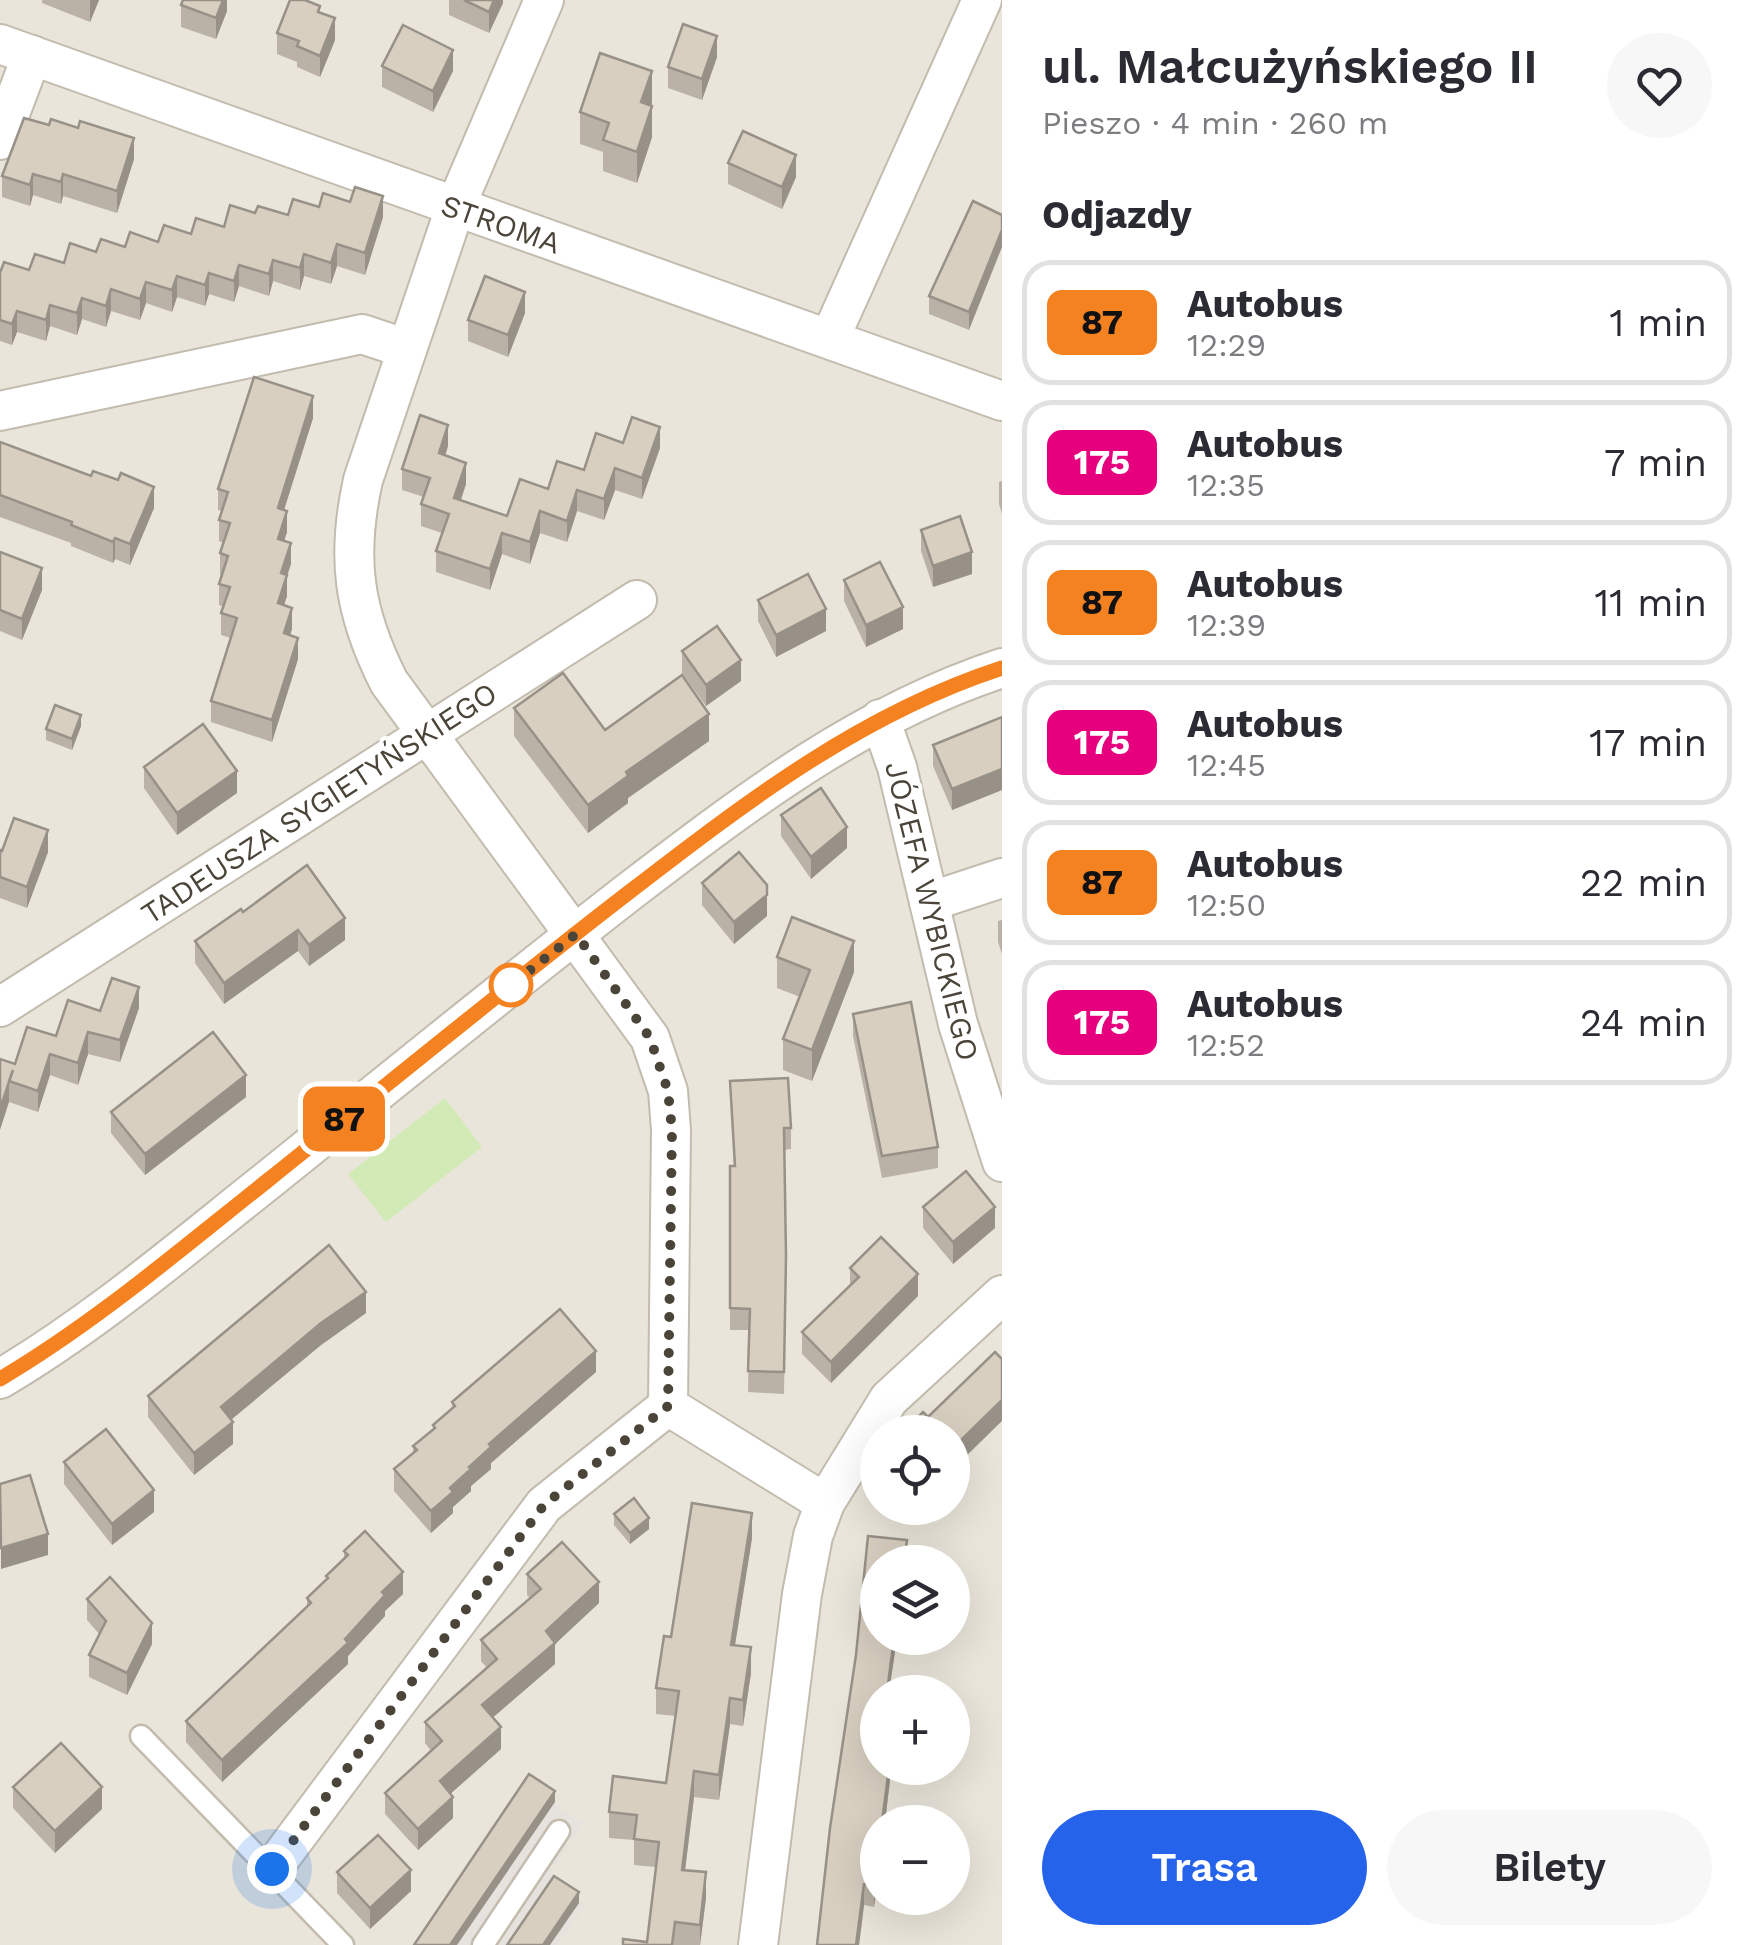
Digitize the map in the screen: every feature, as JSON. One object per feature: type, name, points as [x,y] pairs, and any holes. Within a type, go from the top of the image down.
[{"type":"street","points":[[544,0],[455,209],[363,480],[354,524],[353,573],[362,620],[390,682],[650,1038],[668,1091],[672,1130],[668,1406]]},
{"type":"street","points":[[830,338],[982,0]]},
{"type":"street","points":[[0,140],[16,49]]},
{"type":"street","name":"STROMA","points":[[16,49],[455,209],[1002,401]]},
{"type":"street","points":[[0,411],[362,334],[408,349]]},
{"type":"street","name":"TADEUSZA SYGIETYŃSKIEGO","points":[[0,1007],[638,600]]},
{"type":"street","points":[[0,1379],[102,1313],[743,805],[816,755],[880,718],[952,684],[1002,668]]},
{"type":"street","name":"JÓZEFA WYBICKIEGO","points":[[880,718],[897,767],[958,1024],[1002,1162]]},
{"type":"street","points":[[929,902],[1002,878]]},
{"type":"street","points":[[758,1945],[802,1594],[825,1503],[888,1400],[1002,1294]]},
{"type":"street","points":[[668,1406],[825,1503]]},
{"type":"street","points":[[272,1869],[544,1505],[668,1406]]},
{"type":"lane","points":[[141,1736],[343,1945]]},
{"type":"lane","points":[[483,1945],[559,1831]]},
{"type":"shaded area","points":[[0,0],[1002,0],[1002,1945],[0,1945]]},
{"type":"shaded area","points":[[525,1784],[582,1823],[550,1872],[585,1905],[558,1945],[415,1945]]},
{"type":"green space","points":[[445,1098],[482,1147],[386,1222],[348,1174]]},
{"type":"building","points":[[183,0],[223,0],[216,18],[181,5]]},
{"type":"building","points":[[290,0],[320,6],[318,12],[335,18],[320,56],[297,46],[299,41],[277,33]]},
{"type":"building","points":[[464,0],[494,0],[489,12]]},
{"type":"building","points":[[683,24],[717,36],[702,79],[668,67]]},
{"type":"building","points":[[403,25],[453,50],[433,91],[382,66]]},
{"type":"building","points":[[600,53],[652,71],[641,102],[652,106],[637,152],[603,140],[609,123],[580,112]]},
{"type":"building","points":[[24,118],[49,125],[51,119],[78,128],[80,121],[134,138],[117,191],[63,174],[61,182],[33,174],[30,185],[2,176]]},
{"type":"building","points":[[743,131],[796,155],[782,187],[728,163]]},
{"type":"building","points":[[355,187],[383,196],[365,253],[337,244],[331,263],[304,254],[300,268],[273,260],[269,274],[239,265],[234,281],[209,273],[205,285],[177,276],[172,290],[146,282],[140,299],[111,289],[106,306],[82,298],[77,313],[50,305],[46,320],[17,311],[12,324],[0,320],[0,273],[4,262],[29,270],[35,254],[64,263],[70,243],[96,252],[101,239],[125,247],[130,232],[158,242],[164,225],[191,234],[196,218],[224,227],[230,205],[255,213],[258,206],[288,215],[293,199],[319,207],[323,193],[350,202]]},
{"type":"building","points":[[973,201],[1002,215],[1002,230],[969,312],[929,296]]},
{"type":"building","points":[[485,276],[525,292],[508,335],[468,320]]},
{"type":"building","points":[[254,377],[313,396],[278,508],[287,511],[278,539],[291,543],[281,573],[287,575],[278,603],[292,608],[284,633],[298,638],[272,720],[211,701],[237,618],[221,613],[230,587],[219,584],[228,556],[220,553],[230,523],[219,520],[228,492],[218,489]]},
{"type":"building","points":[[420,415],[448,425],[439,453],[466,463],[454,498],[507,516],[520,479],[548,489],[557,461],[584,470],[596,433],[623,443],[632,417],[660,427],[642,478],[615,468],[604,499],[577,490],[567,521],[540,511],[530,542],[502,533],[490,569],[436,551],[449,514],[421,504],[430,478],[402,469]]},
{"type":"building","points":[[0,442],[91,476],[93,471],[118,480],[121,473],[154,487],[130,544],[115,538],[113,542],[0,495]]},
{"type":"building","points":[[960,516],[972,552],[933,566],[921,530]]},
{"type":"building","points":[[0,552],[42,568],[22,619],[0,610]]},
{"type":"building","points":[[880,562],[903,607],[866,625],[844,580]]},
{"type":"building","points":[[808,574],[826,609],[776,635],[758,600]]},
{"type":"building","points":[[717,626],[741,660],[706,685],[682,651]]},
{"type":"building","points":[[563,673],[605,730],[682,675],[709,714],[626,772],[628,776],[588,805],[514,708]]},
{"type":"building","points":[[55,705],[81,715],[72,739],[46,729]]},
{"type":"building","points":[[1002,717],[1002,769],[952,789],[933,745]]},
{"type":"building","points":[[203,724],[237,771],[177,813],[144,767]]},
{"type":"building","points":[[821,788],[847,827],[811,857],[781,815]]},
{"type":"building","points":[[14,818],[48,830],[27,887],[0,877],[0,850]]},
{"type":"building","points":[[739,852],[767,885],[767,895],[734,922],[702,883]]},
{"type":"building","points":[[307,865],[345,918],[309,945],[298,930],[224,983],[195,941]]},
{"type":"building","points":[[792,917],[854,941],[812,1050],[783,1039],[810,970],[777,957]]},
{"type":"building","points":[[112,978],[139,987],[120,1040],[88,1032],[78,1063],[50,1054],[38,1091],[9,1081],[0,1109],[0,1059],[15,1064],[27,1027],[56,1036],[68,1000],[100,1011]]},
{"type":"building","points":[[911,1002],[938,1147],[882,1156],[853,1014]]},
{"type":"building","points":[[213,1032],[246,1075],[145,1154],[111,1112]]},
{"type":"building","points":[[788,1078],[791,1128],[784,1128],[784,1372],[748,1371],[750,1309],[730,1308],[730,1166],[735,1166],[730,1081]]},
{"type":"building","points":[[966,1171],[995,1207],[953,1242],[923,1207]]},
{"type":"building","points":[[881,1237],[918,1274],[831,1362],[802,1332],[859,1277],[850,1268]]},
{"type":"building","points":[[329,1245],[366,1292],[321,1323],[221,1407],[233,1422],[194,1453],[148,1396]]},
{"type":"building","points":[[560,1309],[596,1351],[489,1444],[491,1447],[450,1488],[453,1492],[431,1511],[394,1469],[417,1450],[413,1446],[455,1406],[452,1402]]},
{"type":"building","points":[[995,1352],[1002,1359],[1002,1400],[970,1431],[970,1415],[930,1415]]},
{"type":"building","points":[[106,1429],[154,1490],[112,1524],[64,1462]]},
{"type":"building","points":[[30,1475],[48,1534],[1,1548],[0,1484]]},
{"type":"building","points":[[634,1498],[649,1518],[630,1533],[614,1514]]},
{"type":"building","points":[[692,1503],[752,1513],[731,1645],[751,1647],[743,1700],[730,1698],[719,1775],[694,1771],[682,1870],[706,1872],[700,1925],[675,1922],[672,1945],[623,1945],[623,1939],[647,1942],[659,1842],[634,1839],[637,1815],[609,1812],[613,1776],[666,1783],[679,1691],[656,1688],[664,1636],[671,1637]]},
{"type":"building","points":[[365,1531],[403,1572],[345,1639],[348,1643],[222,1760],[186,1721],[311,1603],[307,1598]]},
{"type":"building","points":[[868,1536],[907,1540],[906,1545],[867,1545]]},
{"type":"building","points":[[562,1542],[599,1582],[546,1631],[555,1643],[482,1705],[501,1727],[440,1781],[453,1797],[418,1829],[385,1793],[442,1741],[425,1722],[497,1659],[481,1640],[541,1589],[527,1574]]},
{"type":"building","points":[[110,1577],[152,1623],[127,1673],[89,1655],[106,1621],[87,1599]]},
{"type":"building","points":[[860,1615],[860,1655],[892,1655],[889,1675],[860,1675],[860,1785],[887,1785],[884,1805],[860,1805],[860,1914],[856,1945],[817,1945],[830,1828]]},
{"type":"building","points":[[61,1743],[102,1787],[55,1831],[13,1787]]},
{"type":"building","points":[[529,1774],[555,1791],[450,1945],[414,1945]]},
{"type":"building","points":[[378,1835],[411,1870],[370,1908],[337,1872]]},
{"type":"building","points":[[554,1876],[579,1892],[543,1945],[507,1945]]},
{"type":"bus line","name":"87","points":[[0,1379],[102,1313],[743,805],[816,755],[880,718],[952,684],[1002,668]]},
{"type":"route","points":[[272,1869],[544,1505],[668,1406],[672,1130],[668,1091],[650,1038],[576,934],[496,997],[511,985]]}]
